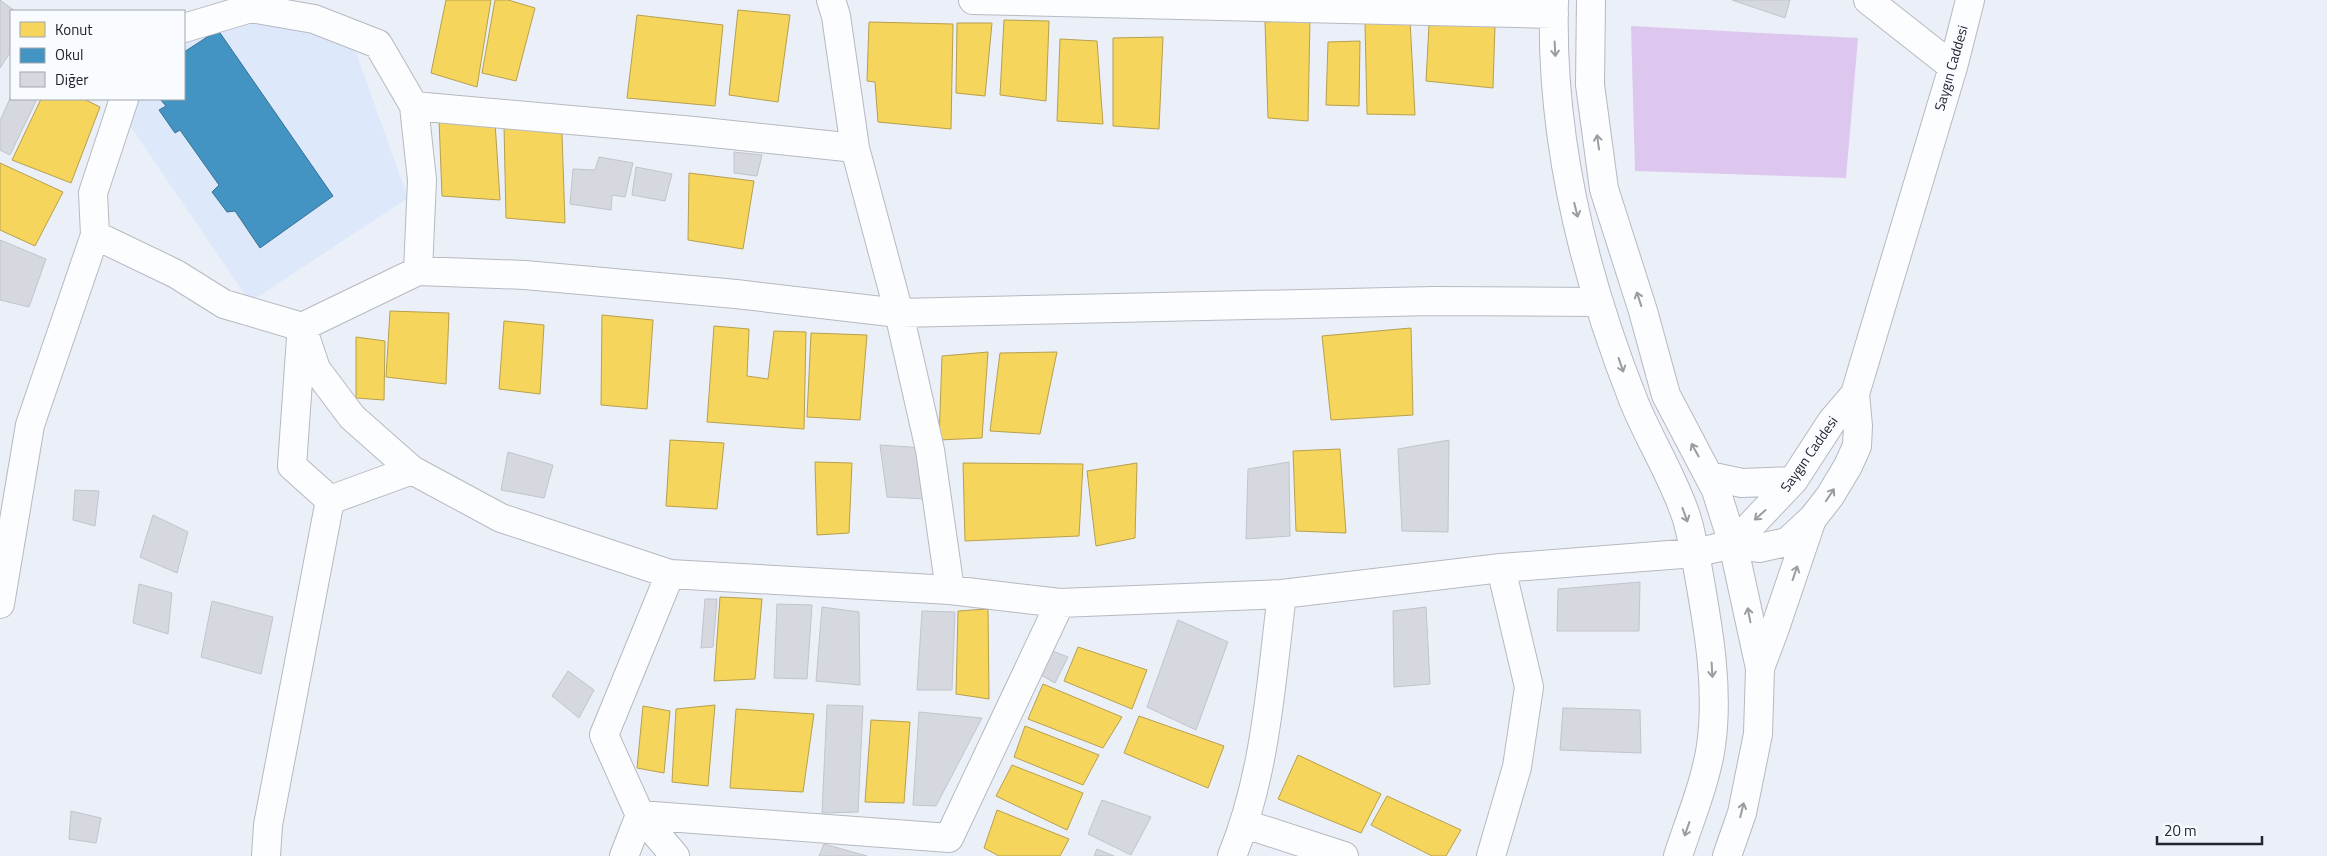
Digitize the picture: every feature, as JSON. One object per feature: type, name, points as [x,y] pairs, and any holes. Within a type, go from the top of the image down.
[{"type":"main road","points":[[831,0],[836,16],[855,148],[899,313],[930,450],[950,590]]},
{"type":"main road","points":[[973,0],[1554,7],[1558,104],[1567,176],[1599,302],[1635,403],[1686,516],[1696,553],[1711,651],[1714,703],[1711,747],[1694,810],[1678,856]]},
{"type":"main road","points":[[1591,0],[1590,85],[1604,190],[1643,311],[1666,396],[1716,490],[1733,544],[1760,668],[1758,734],[1742,813],[1727,856]]},
{"type":"main road","points":[[1868,0],[1953,67]]},
{"type":"main road","name":"Saygın Caddesi","points":[[1733,544],[1759,548],[1787,542],[1813,518],[1830,496],[1848,466],[1857,446],[1858,426],[1855,394],[1953,67],[1970,0]]},
{"type":"main road","points":[[185,28],[251,8],[314,19],[378,44],[414,106],[422,180],[418,271]]},
{"type":"main road","points":[[0,604],[30,425],[95,235],[93,193],[124,100]]},
{"type":"main road","points":[[414,106],[694,131],[855,148]]},
{"type":"main road","points":[[95,235],[176,274],[224,304],[302,327],[418,271],[525,274],[736,294],[899,313],[1433,301],[1599,302]]},
{"type":"main road","points":[[302,327],[316,369],[352,416],[412,470],[501,518],[670,574],[950,590],[1060,603],[1282,594],[1501,568],[1696,553],[1733,544]]},
{"type":"main road","points":[[302,327],[292,466],[330,500]]},
{"type":"main road","name":"Saygın Caddesi","points":[[1733,544],[1794,481],[1832,421],[1855,394]]},
{"type":"main road","points":[[330,500],[412,470]]},
{"type":"main road","points":[[1709,476],[1742,483],[1794,481]]},
{"type":"main road","points":[[266,856],[268,825],[330,500]]},
{"type":"main road","points":[[1760,668],[1813,518]]},
{"type":"main road","points":[[1491,856],[1517,767],[1529,687],[1501,568]]},
{"type":"main road","points":[[670,574],[604,735],[640,815],[675,856]]},
{"type":"main road","points":[[1232,856],[1245,824],[1262,753],[1282,594]]},
{"type":"main road","points":[[640,815],[948,847],[1060,603]]},
{"type":"main road","points":[[624,856],[640,815]]},
{"type":"main road","points":[[1245,824],[1344,856]]},
{"type":"shaded area","points":[[252,20],[352,41],[408,198],[250,302],[126,120],[134,100],[185,100],[185,38]]},
{"type":"shaded area","points":[[1631,26],[1858,38],[1846,178],[1635,171]]},
{"type":"building: Konut","points":[[446,0],[491,0],[477,87],[431,73]]},
{"type":"building: Konut","points":[[495,0],[508,0],[535,8],[516,81],[482,73]]},
{"type":"building: Konut","points":[[738,10],[790,15],[778,102],[729,95]]},
{"type":"building: Konut","points":[[637,15],[723,25],[715,106],[627,98]]},
{"type":"building: Konut","points":[[1310,19],[1308,121],[1268,118],[1265,22]]},
{"type":"building: Konut","points":[[1004,20],[1049,21],[1046,101],[1000,95]]},
{"type":"building: Konut","points":[[1410,20],[1415,115],[1367,114],[1365,23]]},
{"type":"building: Konut","points":[[869,22],[953,24],[951,129],[878,122],[875,82],[867,81]]},
{"type":"building: Konut","points":[[957,23],[992,23],[985,96],[956,93]]},
{"type":"building: Konut","points":[[1429,25],[1495,25],[1493,88],[1426,81]]},
{"type":"building: Konut","points":[[1163,37],[1159,129],[1113,126],[1113,38]]},
{"type":"building: Konut","points":[[1060,39],[1097,41],[1103,124],[1057,121]]},
{"type":"building: Konut","points":[[1360,41],[1359,106],[1326,105],[1328,42]]},
{"type":"building: Konut","points":[[41,100],[86,100],[100,107],[71,183],[12,160]]},
{"type":"building: Konut","points":[[439,119],[495,122],[500,200],[442,196]]},
{"type":"building: Konut","points":[[504,126],[562,134],[565,223],[506,218]]},
{"type":"building: Konut","points":[[0,163],[63,192],[35,246],[0,230]]},
{"type":"building: Konut","points":[[689,173],[754,181],[743,249],[688,240]]},
{"type":"building: Konut","points":[[390,311],[449,313],[446,384],[386,377]]},
{"type":"building: Konut","points":[[602,315],[653,320],[647,409],[601,405]]},
{"type":"building: Konut","points":[[504,321],[544,325],[540,394],[499,389]]},
{"type":"building: Konut","points":[[714,326],[749,329],[747,376],[768,379],[774,331],[806,332],[804,429],[707,422]]},
{"type":"building: Konut","points":[[1411,328],[1413,415],[1331,420],[1322,336]]},
{"type":"building: Konut","points":[[811,333],[867,335],[860,420],[807,417]]},
{"type":"building: Konut","points":[[356,337],[385,341],[384,400],[356,398]]},
{"type":"building: Konut","points":[[988,352],[982,438],[939,440],[942,356]]},
{"type":"building: Konut","points":[[1057,352],[1040,434],[990,431],[1000,353]]},
{"type":"building: Konut","points":[[670,440],[724,443],[717,509],[666,506]]},
{"type":"building: Konut","points":[[1340,449],[1346,533],[1296,531],[1293,451]]},
{"type":"building: Konut","points":[[815,462],[852,463],[849,533],[817,535]]},
{"type":"building: Konut","points":[[963,463],[1083,464],[1079,536],[965,541]]},
{"type":"building: Konut","points":[[1137,463],[1135,538],[1096,546],[1087,471]]},
{"type":"building: Konut","points":[[720,597],[762,599],[755,679],[714,681]]},
{"type":"building: Konut","points":[[988,609],[989,699],[956,694],[958,611]]},
{"type":"building: Konut","points":[[1078,647],[1147,670],[1132,709],[1064,681]]},
{"type":"building: Konut","points":[[1043,684],[1122,717],[1103,748],[1028,719]]},
{"type":"building: Konut","points":[[715,705],[708,786],[672,782],[676,709]]},
{"type":"building: Konut","points":[[643,706],[670,711],[664,773],[637,768]]},
{"type":"building: Konut","points":[[736,709],[814,714],[803,792],[730,788]]},
{"type":"building: Konut","points":[[1139,716],[1224,746],[1208,788],[1124,753]]},
{"type":"building: Konut","points":[[871,720],[910,722],[904,803],[865,802]]},
{"type":"building: Konut","points":[[1025,726],[1099,755],[1083,785],[1014,757]]},
{"type":"building: Konut","points":[[1298,755],[1381,794],[1361,833],[1278,799]]},
{"type":"building: Konut","points":[[1012,765],[1083,793],[1067,830],[996,796]]},
{"type":"building: Konut","points":[[1387,796],[1461,830],[1446,856],[1432,856],[1371,825]]},
{"type":"building: Konut","points":[[997,810],[1069,839],[1060,856],[999,856],[984,848]]},
{"type":"building: Okul","points":[[218,30],[333,196],[260,248],[235,211],[227,212],[212,192],[219,185],[180,130],[175,133],[159,110],[166,106],[161,100],[185,100],[185,51]]},
{"type":"building: Diğer","points":[[0,0],[14,10],[10,10],[10,53],[0,68]]},
{"type":"building: Diğer","points":[[1732,0],[1790,0],[1785,18]]},
{"type":"building: Diğer","points":[[10,98],[10,100],[37,100],[10,155],[0,150],[0,121]]},
{"type":"building: Diğer","points":[[734,152],[762,155],[757,176],[734,173]]},
{"type":"building: Diğer","points":[[599,157],[633,163],[625,197],[612,195],[611,210],[570,204],[573,169],[595,170]]},
{"type":"building: Diğer","points":[[636,167],[672,174],[665,201],[632,195]]},
{"type":"building: Diğer","points":[[0,240],[46,259],[29,307],[0,300]]},
{"type":"building: Diğer","points":[[1449,440],[1448,532],[1402,531],[1398,449]]},
{"type":"building: Diğer","points":[[880,445],[924,448],[925,499],[887,497]]},
{"type":"building: Diğer","points":[[508,452],[553,465],[544,498],[501,490]]},
{"type":"building: Diğer","points":[[1289,462],[1290,536],[1246,539],[1248,469]]},
{"type":"building: Diğer","points":[[75,490],[99,491],[95,526],[73,520]]},
{"type":"building: Diğer","points":[[153,515],[188,532],[177,573],[140,557]]},
{"type":"building: Diğer","points":[[1640,582],[1639,631],[1557,631],[1558,589]]},
{"type":"building: Diğer","points":[[139,584],[172,593],[168,634],[133,623]]},
{"type":"building: Diğer","points":[[705,599],[717,599],[713,647],[701,648]]},
{"type":"building: Diğer","points":[[212,601],[273,617],[261,674],[201,657]]},
{"type":"building: Diğer","points":[[777,604],[812,605],[807,679],[774,678]]},
{"type":"building: Diğer","points":[[822,607],[859,612],[860,685],[816,681]]},
{"type":"building: Diğer","points":[[1426,607],[1430,684],[1394,687],[1393,611]]},
{"type":"building: Diğer","points":[[922,611],[955,612],[952,690],[917,690]]},
{"type":"building: Diğer","points":[[1178,620],[1228,642],[1196,730],[1147,707]]},
{"type":"building: Diğer","points":[[1050,650],[1068,657],[1055,683],[1039,674]]},
{"type":"building: Diğer","points":[[568,671],[594,690],[579,718],[552,696]]},
{"type":"building: Diğer","points":[[827,705],[863,706],[858,812],[822,813]]},
{"type":"building: Diğer","points":[[1563,708],[1640,710],[1641,753],[1560,750]]},
{"type":"building: Diğer","points":[[919,712],[982,718],[936,806],[913,805]]},
{"type":"building: Diğer","points":[[1102,800],[1151,817],[1131,855],[1088,834]]},
{"type":"building: Diğer","points":[[71,811],[101,818],[96,843],[69,839]]},
{"type":"building: Diğer","points":[[824,844],[867,856],[819,856]]},
{"type":"building: Diğer","points":[[1097,849],[1114,856],[1094,856]]}]
